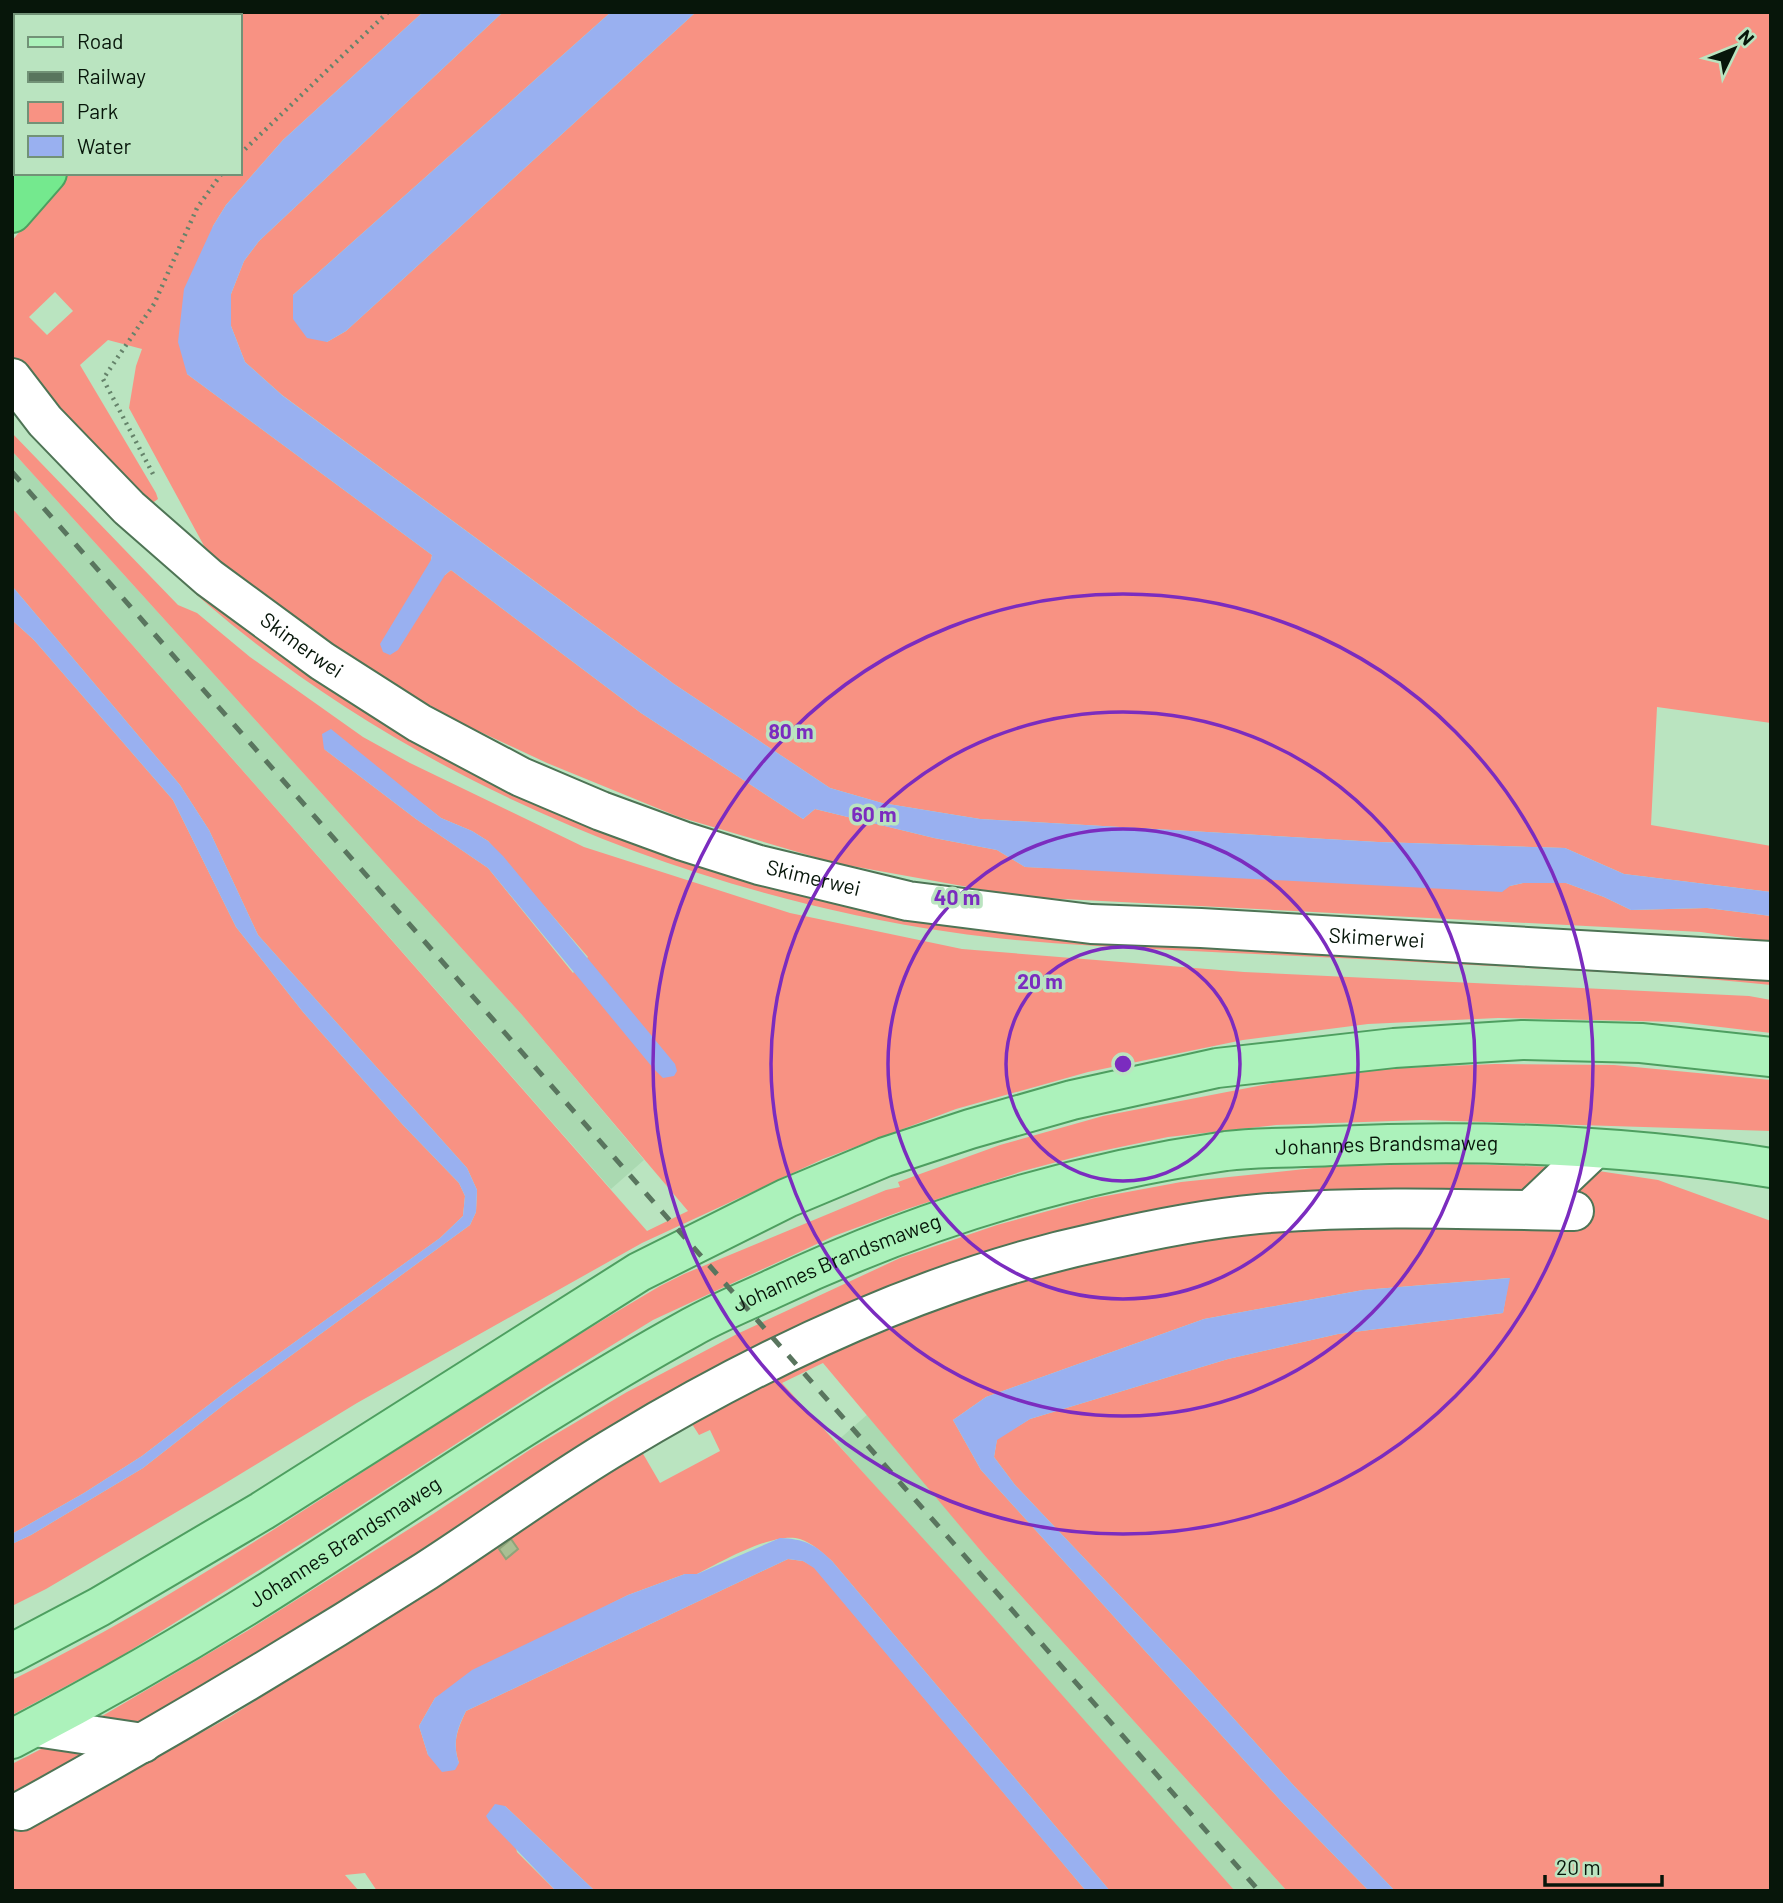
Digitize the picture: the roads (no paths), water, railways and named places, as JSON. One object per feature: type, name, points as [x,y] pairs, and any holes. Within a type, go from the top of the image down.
[{"type":"highway","points":[[12,213],[45,175]]},
{"type":"main road","points":[[12,1653],[99,1607],[262,1511],[639,1272],[787,1198],[885,1157],[1072,1100],[1217,1068],[1394,1048],[1522,1040],[1641,1043],[1771,1057]]},
{"type":"main road","name":"Johannes Brandsmaweg","points":[[21,1734],[97,1694],[265,1594],[598,1380],[698,1324],[834,1259],[997,1200],[1095,1174],[1231,1151],[1397,1143],[1594,1149],[1717,1159],[1771,1168]]},
{"type":"street","name":"Skimerwei","points":[[12,378],[45,421],[129,508],[209,578],[322,661],[419,723],[521,777],[601,811],[683,841],[760,865],[908,901],[1091,924],[1771,961]]},
{"type":"street","points":[[1530,1210],[1594,1149]]},
{"type":"street","points":[[21,1811],[142,1743],[428,1569],[626,1439],[817,1337],[880,1311],[951,1284],[1094,1242],[1255,1214],[1409,1207],[1574,1211]]},
{"type":"street","points":[[21,1734],[142,1743]]},
{"type":"water","points":[[423,12],[503,12],[259,241],[244,261],[231,294],[231,326],[245,362],[283,396],[674,684],[830,788],[882,803],[980,819],[1378,842],[1565,848],[1624,874],[1771,892],[1771,916],[1707,908],[1631,910],[1566,883],[1523,883],[1510,886],[1502,892],[1025,867],[997,850],[934,838],[815,809],[803,819],[641,713],[451,570],[445,575],[398,650],[390,655],[383,652],[380,644],[432,555],[187,374],[178,342],[184,289],[213,226],[226,205],[283,140]]},
{"type":"water","points":[[611,12],[696,12],[346,331],[327,342],[307,338],[293,319],[293,295]]},
{"type":"water","points":[[12,586],[180,785],[209,830],[258,935],[467,1168],[477,1190],[476,1212],[470,1225],[230,1400],[143,1468],[12,1544],[12,1534],[142,1456],[232,1387],[440,1238],[463,1216],[465,1196],[459,1183],[403,1125],[303,1012],[236,927],[173,800],[34,640],[12,620]]},
{"type":"water","points":[[331,729],[441,818],[472,831],[488,841],[503,856],[675,1064],[677,1071],[674,1076],[663,1078],[653,1068],[488,868],[416,819],[324,749],[322,734]]},
{"type":"water","points":[[1510,1278],[1503,1313],[1338,1334],[1228,1359],[1030,1419],[997,1440],[994,1457],[1015,1485],[1395,1891],[1369,1891],[1282,1802],[981,1470],[953,1420],[986,1397],[1204,1319],[1363,1290]]},
{"type":"water","points":[[780,1538],[809,1544],[832,1561],[1110,1891],[1086,1891],[814,1568],[803,1561],[788,1559],[466,1711],[457,1736],[459,1763],[455,1770],[442,1772],[428,1755],[419,1726],[435,1698],[472,1670],[628,1595],[685,1574],[697,1574]]},
{"type":"water","points":[[495,1804],[505,1806],[595,1891],[556,1891],[489,1821],[486,1816]]},
{"type":"railway","points":[[12,472],[1259,1891]]}]
